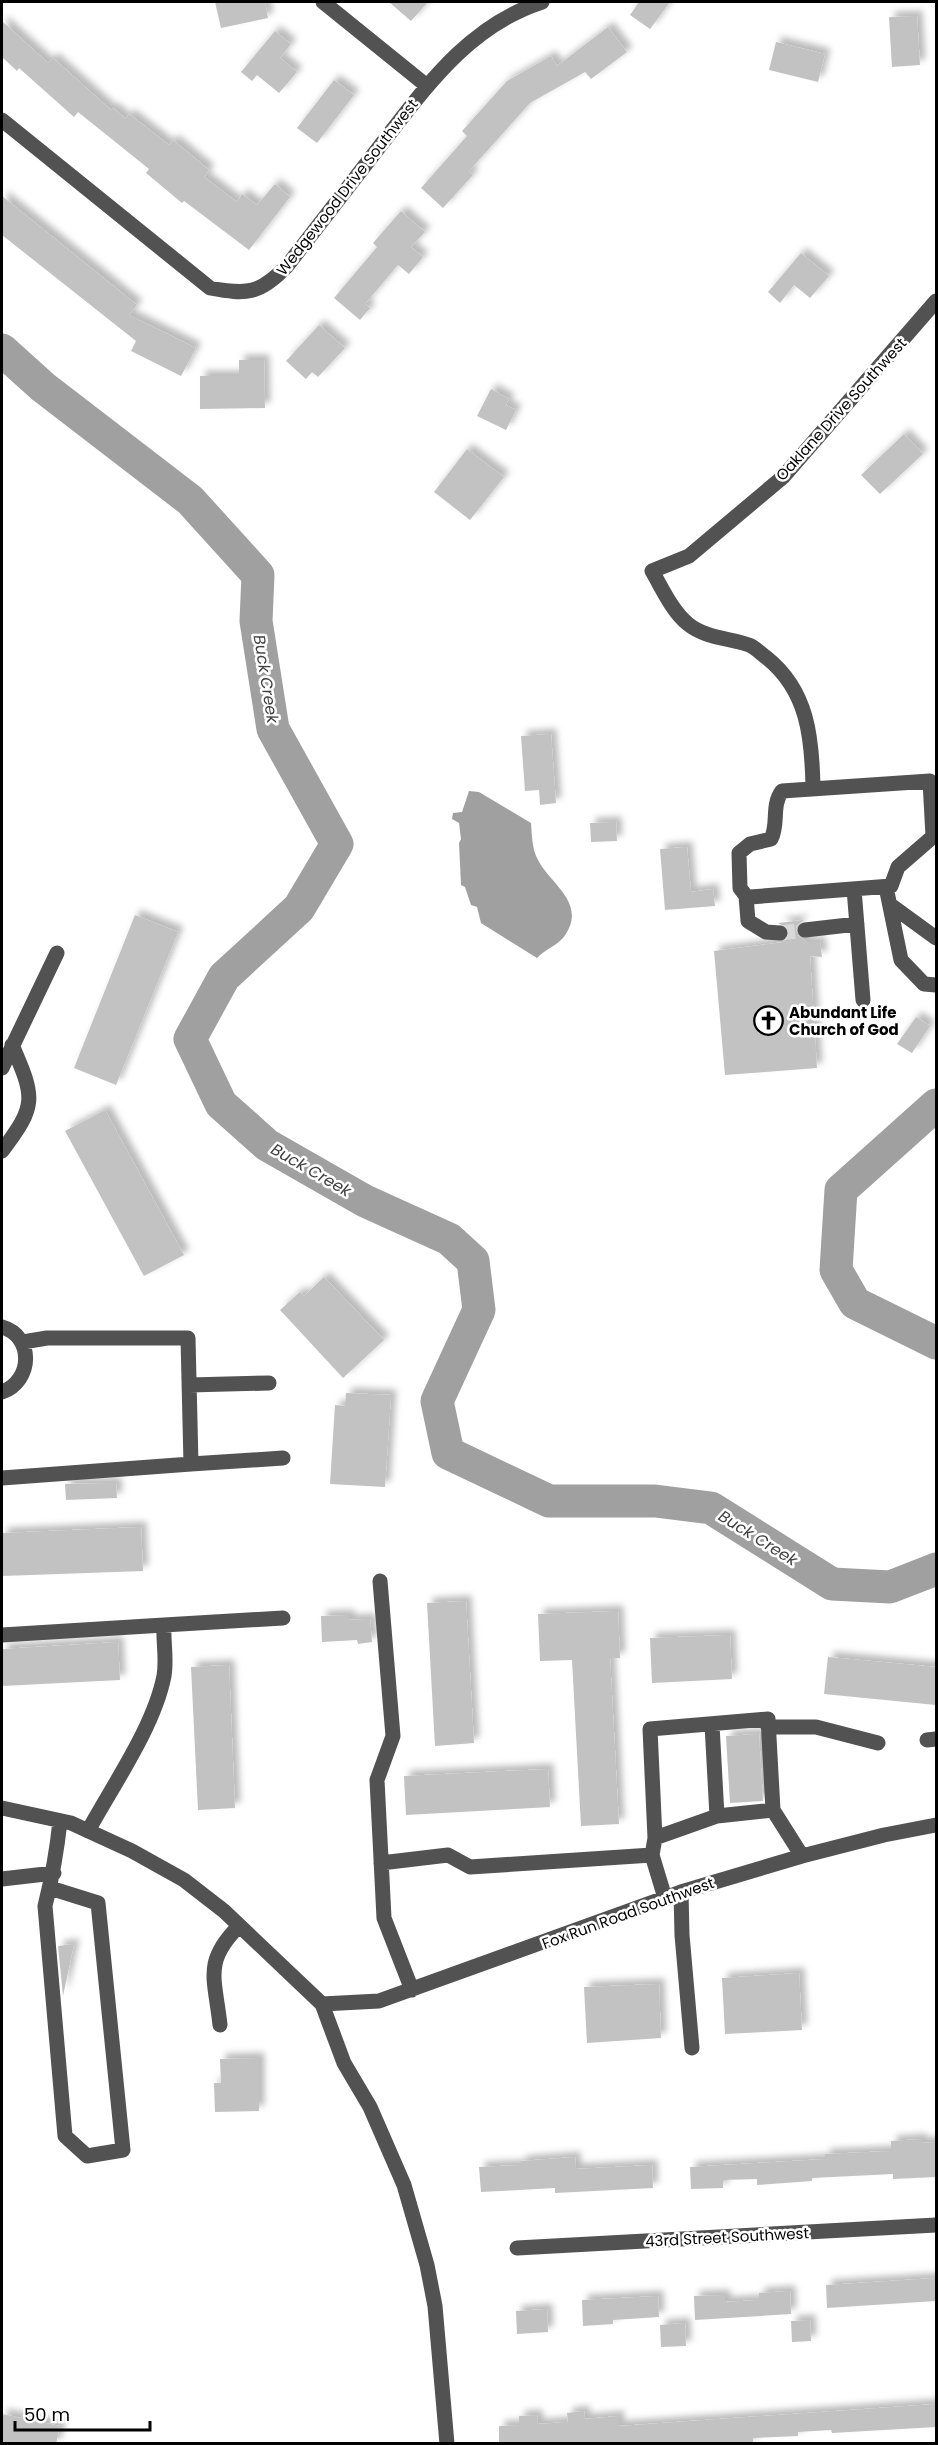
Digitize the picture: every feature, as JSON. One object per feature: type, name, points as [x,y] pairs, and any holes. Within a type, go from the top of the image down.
[{"type":"street","points":[[323,2],[427,86]]},
{"type":"street","name":"Wedgewood Drive Southwest","points":[[2,120],[210,288],[240,293],[269,284],[286,266],[427,86],[476,35],[517,10],[542,2]]},
{"type":"street","name":"Oaklane Drive Southwest","points":[[813,787],[812,745],[800,698],[784,672],[750,645],[711,636],[688,625],[674,608],[652,571],[689,556],[783,477],[936,301]]},
{"type":"street","points":[[746,896],[891,886],[898,867],[935,835],[930,781],[813,787],[783,791],[776,802],[774,834],[771,839],[750,844],[739,853],[740,888],[746,896],[748,921],[766,932],[780,933]]},
{"type":"street","points":[[886,887],[892,906],[901,960],[924,984],[936,985]]},
{"type":"street","points":[[854,889],[863,1000]]},
{"type":"street","points":[[892,906],[936,938]]},
{"type":"street","points":[[805,930],[857,924]]},
{"type":"street","points":[[2,1068],[57,953]]},
{"type":"street","points":[[2,1152],[24,1121],[30,1100],[28,1081],[12,1045]]},
{"type":"street","points":[[2,1327],[11,1330],[23,1342],[27,1361],[24,1374],[8,1390],[2,1392]]},
{"type":"street","points":[[23,1342],[47,1338],[188,1338],[191,1464]]},
{"type":"street","points":[[189,1385],[269,1383]]},
{"type":"street","points":[[2,1478],[283,1458]]},
{"type":"street","points":[[380,1581],[393,1736],[377,1780],[384,1918],[412,1990]]},
{"type":"street","points":[[2,1635],[284,1618]]},
{"type":"street","points":[[88,1831],[143,1734],[154,1705],[164,1677],[164,1624]]},
{"type":"street","points":[[665,1898],[652,1855],[655,1838],[650,1729],[768,1719],[773,1810],[802,1856]]},
{"type":"street","points":[[712,1725],[717,1816]]},
{"type":"street","points":[[768,1727],[816,1727],[878,1743]]},
{"type":"street","points":[[2,1808],[60,1821],[88,1831],[132,1851],[184,1880],[239,1926],[322,2004],[344,2063],[370,2107],[404,2185],[427,2265],[435,2306],[447,2444]]},
{"type":"street","points":[[655,1838],[717,1816],[773,1810]]},
{"type":"street","points":[[2,1879],[52,1881],[98,1903],[123,2150],[87,2156],[65,2136],[45,1906],[52,1881],[60,1821]]},
{"type":"street","name":"Fox Run Road Southwest","points":[[322,2004],[379,2001],[681,1892],[802,1856],[884,1835],[936,1825]]},
{"type":"street","points":[[381,1863],[448,1855],[470,1867],[652,1855]]},
{"type":"street","points":[[681,1892],[682,1935],[692,2048]]},
{"type":"street","points":[[220,2025],[214,1962],[223,1942],[239,1926]]},
{"type":"street","name":"43rd Street Southwest","points":[[517,2248],[936,2225]]},
{"type":"shaded area","points":[[469,791],[479,792],[531,823],[536,856],[570,905],[572,915],[570,926],[563,938],[537,958],[481,923],[477,907],[471,905],[465,887],[461,885],[459,823],[452,819],[453,813],[462,812]]},
{"type":"building","points":[[215,2],[265,2],[268,18],[221,28]]},
{"type":"building","points":[[389,2],[428,2],[411,21]]},
{"type":"building","points":[[639,2],[670,2],[650,29],[630,15]]},
{"type":"building","points":[[917,16],[920,65],[892,67],[889,17]]},
{"type":"building","points":[[2,21],[48,63],[53,58],[111,110],[113,108],[126,119],[129,114],[169,145],[173,140],[209,170],[204,177],[237,202],[242,194],[257,205],[275,184],[290,197],[249,250],[184,201],[182,203],[146,173],[149,169],[78,112],[74,117],[19,68],[17,71],[2,57]]},
{"type":"building","points":[[608,27],[627,52],[591,79],[585,72],[530,103],[469,171],[473,175],[443,208],[421,188],[467,136],[462,131],[507,81],[551,56],[557,66]]},
{"type":"building","points":[[275,31],[291,44],[280,58],[297,72],[279,93],[257,75],[252,81],[241,72]]},
{"type":"building","points":[[776,42],[825,54],[818,82],[769,70]]},
{"type":"building","points":[[334,80],[354,95],[317,143],[297,128]]},
{"type":"building","points":[[2,196],[137,305],[129,315],[196,348],[181,376],[131,351],[136,341],[2,235]]},
{"type":"building","points":[[401,211],[425,232],[411,247],[423,257],[409,274],[398,265],[365,304],[370,308],[360,320],[334,298],[377,247],[373,243]]},
{"type":"building","points":[[801,253],[829,276],[810,298],[794,285],[780,303],[768,292]]},
{"type":"building","points":[[319,325],[345,348],[318,377],[312,372],[306,379],[286,361]]},
{"type":"building","points":[[239,360],[264,360],[265,408],[200,409],[200,376],[239,376]]},
{"type":"building","points":[[491,389],[509,399],[506,405],[516,410],[506,430],[477,416]]},
{"type":"building","points":[[904,434],[923,454],[880,494],[861,475]]},
{"type":"building","points":[[467,449],[504,477],[470,520],[434,492]]},
{"type":"building","points":[[551,734],[556,803],[540,805],[539,790],[525,791],[521,736]]},
{"type":"building","points":[[616,822],[617,841],[591,842],[590,823]]},
{"type":"building","points":[[687,847],[691,892],[713,889],[715,906],[665,910],[660,849]]},
{"type":"building","points":[[135,915],[178,932],[116,1085],[74,1068]]},
{"type":"building","name":"Abundant Life Church of God","points":[[804,920],[796,926],[797,935],[807,942],[820,942],[822,957],[810,956],[817,1068],[725,1075],[714,951],[784,942],[788,938],[789,929],[778,923]]},
{"type":"building","points":[[916,1017],[930,1026],[912,1053],[897,1044]]},
{"type":"building","points":[[105,1110],[184,1255],[144,1276],[65,1131]]},
{"type":"building","points":[[324,1277],[384,1340],[343,1378],[280,1310],[300,1292],[304,1296]]},
{"type":"building","points":[[346,1393],[391,1395],[385,1487],[330,1484],[335,1405],[345,1406]]},
{"type":"building","points":[[116,1483],[117,1498],[66,1500],[65,1484]]},
{"type":"building","points":[[141,1527],[143,1571],[2,1576],[2,1533]]},
{"type":"building","points":[[466,1601],[474,1743],[435,1746],[427,1603]]},
{"type":"building","points":[[618,1611],[620,1658],[610,1658],[619,1824],[581,1826],[572,1660],[540,1661],[538,1614]]},
{"type":"building","points":[[349,1615],[349,1620],[370,1619],[372,1642],[358,1644],[357,1640],[322,1642],[321,1616]]},
{"type":"building","points":[[730,1635],[732,1679],[652,1683],[650,1638]]},
{"type":"building","points":[[118,1642],[120,1680],[2,1686],[2,1649]]},
{"type":"building","points":[[828,1657],[936,1667],[936,1705],[824,1694]]},
{"type":"building","points":[[229,1665],[235,1808],[198,1810],[191,1667]]},
{"type":"building","points":[[759,1734],[763,1801],[730,1803],[726,1736]]},
{"type":"building","points":[[548,1769],[550,1807],[406,1815],[404,1776]]},
{"type":"building","points":[[74,1944],[63,1996],[58,1946]]},
{"type":"building","points":[[799,1973],[802,2030],[725,2034],[722,1978]]},
{"type":"building","points":[[659,1984],[661,2038],[587,2043],[584,1987]]},
{"type":"building","points":[[259,2058],[259,2111],[215,2112],[214,2083],[221,2083],[220,2059]]},
{"type":"building","points":[[922,2139],[922,2143],[936,2142],[936,2177],[893,2179],[893,2174],[812,2178],[812,2181],[757,2185],[757,2179],[723,2180],[723,2188],[691,2189],[690,2167],[825,2159],[825,2154],[891,2151],[891,2141]]},
{"type":"building","points":[[575,2157],[576,2169],[652,2165],[653,2188],[555,2193],[555,2188],[481,2192],[479,2167],[521,2165],[521,2161]]},
{"type":"building","points":[[936,2278],[936,2301],[827,2308],[826,2285]]},
{"type":"building","points":[[790,2291],[791,2314],[695,2320],[694,2296],[725,2295],[725,2302],[759,2300],[759,2293]]},
{"type":"building","points":[[658,2296],[659,2317],[613,2320],[613,2324],[583,2326],[582,2300]]},
{"type":"building","points":[[547,2309],[548,2332],[517,2334],[516,2311]]},
{"type":"building","points":[[810,2320],[811,2341],[792,2342],[791,2321]]},
{"type":"building","points":[[685,2323],[686,2346],[661,2347],[660,2325]]},
{"type":"building","points":[[936,2404],[936,2427],[832,2433],[831,2430],[798,2432],[798,2436],[753,2438],[753,2443],[743,2444],[499,2444],[499,2426],[519,2425],[519,2416],[537,2415],[538,2424],[568,2422],[567,2413],[584,2411],[585,2419],[619,2416],[619,2426]]},
{"type":"building","points":[[2,2414],[60,2426],[56,2444],[2,2444]]},
{"type":"waterway","name":"Buck Creek","points":[[2,350],[43,387],[190,500],[258,575],[256,621],[273,729],[337,844],[299,908],[224,977],[190,1039],[221,1104],[267,1145],[365,1201],[449,1239],[473,1261],[479,1310],[437,1401],[448,1453],[549,1501],[655,1501],[711,1508],[832,1584],[890,1587],[936,1569]]},
{"type":"waterway","name":"Buck Creek","points":[[936,1105],[841,1190],[836,1270],[855,1303],[936,1343]]},
{"type":"tunnel","points":[[780,933],[805,930]]},
{"type":"place","name":"Abundant Life Church of God","points":[[768,1021]]}]
